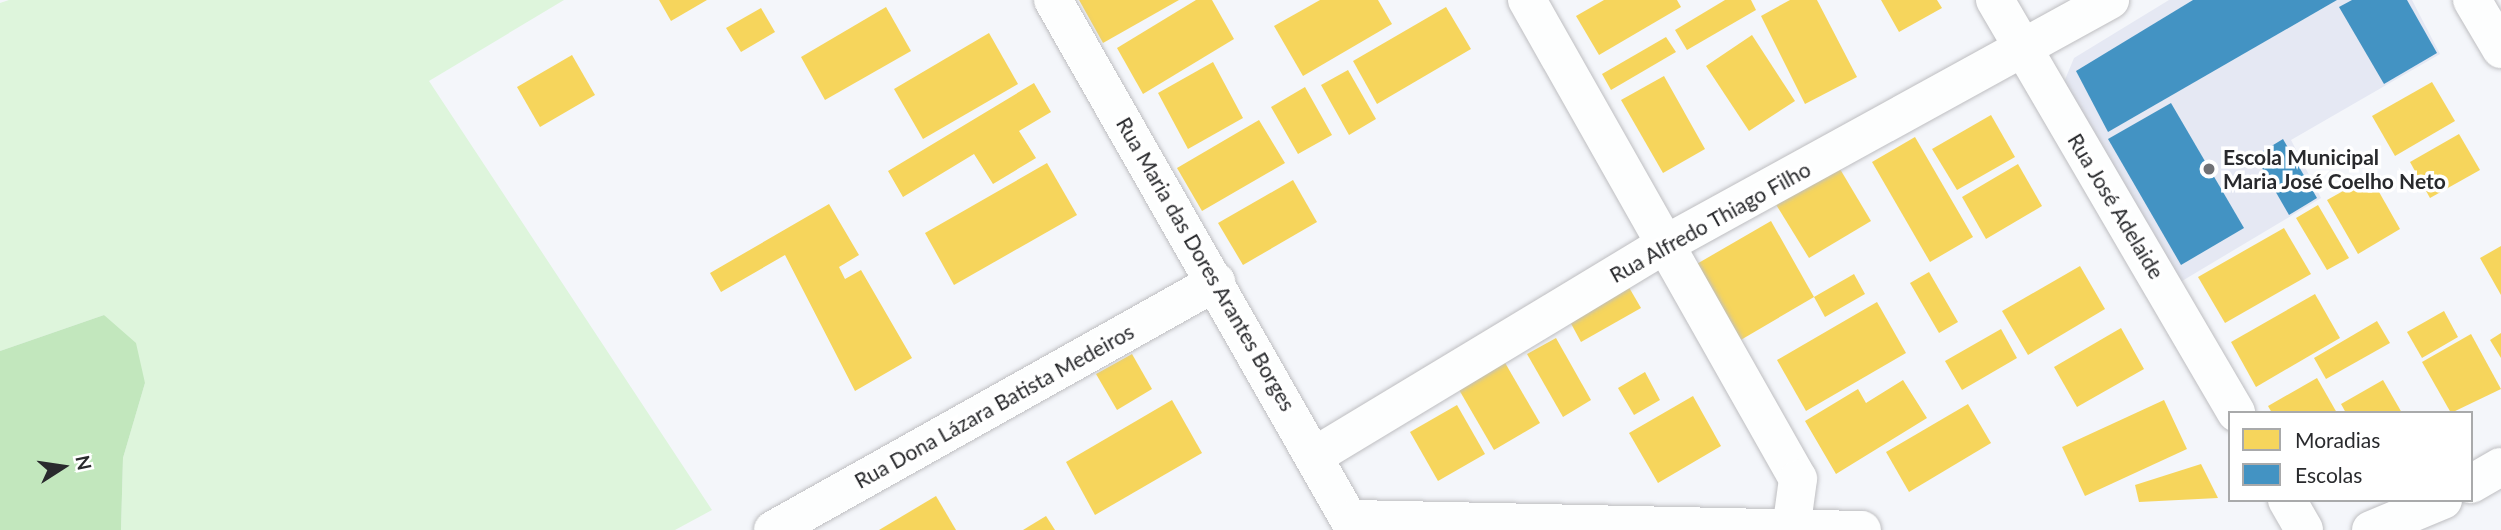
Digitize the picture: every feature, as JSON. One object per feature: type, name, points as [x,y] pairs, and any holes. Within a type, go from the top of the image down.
[{"type":"street","name":"Rua Maria das Dores Arantes Borges","points":[[1053,0],[1354,525]]},
{"type":"street","points":[[1527,0],[1798,479],[1791,529]]},
{"type":"street","name":"Rua José Adelaide","points":[[1995,0],[2235,411]]},
{"type":"street","name":"Rua Alfredo Thiago Filho","points":[[1316,455],[1664,245],[2024,50],[2110,0]]},
{"type":"street","points":[[2472,0],[2501,49]]},
{"type":"street","name":"Rua Dona Lázara Batista Medeiros","points":[[773,530],[1216,282]]},
{"type":"street","points":[[2473,483],[2501,467]]},
{"type":"street","points":[[2288,502],[2304,530]]},
{"type":"street","points":[[2371,530],[2423,516]]},
{"type":"street","points":[[1354,525],[1862,530]]},
{"type":"shaded area","name":"Escola Municipal Maria José Coelho Neto","points":[[2169,0],[2412,0],[2440,54],[2291,140],[2321,198],[2177,284],[2064,82],[2074,58]]},
{"type":"green space","points":[[9,0],[564,0],[429,81],[712,510],[675,530],[121,530],[123,458],[145,383],[104,315],[0,351],[0,3]]},
{"type":"green space","points":[[104,315],[136,343],[145,383],[123,458],[121,530],[0,530],[0,351]]},
{"type":"building: Moradias","points":[[659,0],[707,0],[671,21]]},
{"type":"building: Moradias","points":[[1079,0],[1179,0],[1103,43]]},
{"type":"building: Moradias","points":[[1196,0],[1212,0],[1234,39],[1143,94],[1117,48]]},
{"type":"building: Moradias","points":[[1320,0],[1378,0],[1392,24],[1303,76],[1274,26]]},
{"type":"building: Moradias","points":[[1604,0],[1677,0],[1681,7],[1599,55],[1576,16]]},
{"type":"building: Moradias","points":[[1725,0],[1751,0],[1756,10],[1687,50],[1675,30]]},
{"type":"building: Moradias","points":[[1790,0],[1817,0],[1857,77],[1805,104],[1761,16]]},
{"type":"building: Moradias","points":[[1881,0],[1937,0],[1942,8],[1899,32]]},
{"type":"building: Moradias","points":[[886,7],[911,51],[825,100],[801,57]]},
{"type":"building: Moradias","points":[[1446,7],[1471,49],[1377,104],[1353,61]]},
{"type":"building: Moradias","points":[[761,8],[775,32],[741,52],[726,28]]},
{"type":"building: Moradias","points":[[989,33],[1018,84],[923,139],[894,89]]},
{"type":"building: Moradias","points":[[1752,35],[1795,101],[1749,131],[1706,66]]},
{"type":"building: Moradias","points":[[1666,37],[1676,52],[1611,90],[1602,74]]},
{"type":"building: Moradias","points":[[572,55],[595,95],[540,127],[517,87]]},
{"type":"building: Moradias","points":[[1213,62],[1243,118],[1188,149],[1158,93]]},
{"type":"building: Moradias","points":[[1348,70],[1376,119],[1349,135],[1321,85]]},
{"type":"building: Moradias","points":[[1664,76],[1705,149],[1663,173],[1621,100]]},
{"type":"building: Moradias","points":[[2432,82],[2455,121],[2395,156],[2372,116]]},
{"type":"building: Moradias","points":[[1034,83],[1051,112],[1019,131],[1036,158],[993,184],[974,154],[903,197],[888,171]]},
{"type":"building: Moradias","points":[[1305,87],[1332,135],[1298,154],[1271,107]]},
{"type":"building: Moradias","points":[[1991,115],[2015,157],[1957,190],[1932,149]]},
{"type":"building: Moradias","points":[[1259,120],[1285,163],[1202,211],[1177,168]]},
{"type":"building: Moradias","points":[[2459,134],[2480,170],[2430,198],[2410,162]]},
{"type":"building: Moradias","points":[[1915,137],[1973,237],[1930,262],[1872,162]]},
{"type":"building: Moradias","points":[[1047,163],[1077,215],[954,285],[925,233]]},
{"type":"building: Moradias","points":[[1837,164],[1871,221],[1809,258],[1775,203]]},
{"type":"building: Moradias","points":[[2018,164],[2042,206],[1986,239],[1962,197]]},
{"type":"building: Moradias","points":[[2370,176],[2400,229],[2358,254],[2327,200]]},
{"type":"building: Moradias","points":[[1293,180],[1317,222],[1243,265],[1218,223]]},
{"type":"building: Moradias","points":[[829,204],[859,255],[839,267],[845,279],[861,270],[912,358],[855,391],[785,255],[721,292],[710,273]]},
{"type":"building: Moradias","points":[[2318,205],[2349,258],[2327,270],[2296,218]]},
{"type":"building: Moradias","points":[[1771,221],[1814,297],[1739,341],[1695,265]]},
{"type":"building: Moradias","points":[[2284,228],[2311,274],[2225,323],[2198,277]]},
{"type":"building: Moradias","points":[[2501,246],[2501,295],[2480,258]]},
{"type":"building: Moradias","points":[[2080,266],[2105,309],[2028,355],[2002,311]]},
{"type":"building: Moradias","points":[[1929,272],[1958,322],[1939,333],[1910,283]]},
{"type":"building: Moradias","points":[[1854,274],[1865,294],[1825,317],[1814,297]]},
{"type":"building: Moradias","points":[[1627,284],[1641,308],[1581,342],[1568,318]]},
{"type":"building: Moradias","points":[[2315,294],[2340,338],[2256,387],[2231,342]]},
{"type":"building: Moradias","points":[[1877,302],[1906,353],[1806,411],[1777,360]]},
{"type":"building: Moradias","points":[[2444,311],[2458,337],[2422,358],[2407,332]]},
{"type":"building: Moradias","points":[[2377,321],[2390,343],[2326,379],[2314,358]]},
{"type":"building: Moradias","points":[[2121,328],[2144,369],[2077,407],[2054,367]]},
{"type":"building: Moradias","points":[[2001,329],[2017,358],[1962,390],[1945,361]]},
{"type":"building: Moradias","points":[[2501,333],[2501,358],[2490,340]]},
{"type":"building: Moradias","points":[[2471,334],[2501,389],[2450,411],[2422,362]]},
{"type":"building: Moradias","points":[[1556,338],[1591,400],[1563,417],[1527,354]]},
{"type":"building: Moradias","points":[[1132,354],[1152,389],[1117,410],[1096,374]]},
{"type":"building: Moradias","points":[[1504,361],[1540,423],[1494,450],[1458,388]]},
{"type":"building: Moradias","points":[[1645,372],[1660,400],[1634,415],[1618,388]]},
{"type":"building: Moradias","points":[[2317,378],[2336,411],[2271,411],[2268,406]]},
{"type":"building: Moradias","points":[[1903,380],[1927,418],[1836,474],[1805,421],[1858,389],[1866,403]]},
{"type":"building: Moradias","points":[[2383,380],[2401,411],[2345,411],[2341,404]]},
{"type":"building: Moradias","points":[[1693,396],[1721,446],[1658,483],[1629,433]]},
{"type":"building: Moradias","points":[[1172,400],[1202,453],[1095,515],[1066,462]]},
{"type":"building: Moradias","points":[[2164,400],[2187,449],[2085,496],[2062,447]]},
{"type":"building: Moradias","points":[[1968,404],[1991,443],[1909,492],[1886,452]]},
{"type":"building: Moradias","points":[[1457,405],[1485,454],[1438,481],[1410,432]]},
{"type":"building: Moradias","points":[[2201,464],[2218,498],[2139,502],[2135,485]]},
{"type":"building: Moradias","points":[[936,496],[956,530],[879,530]]},
{"type":"building: Moradias","points":[[1046,516],[1055,530],[1023,530]]},
{"type":"building: Escolas","points":[[2193,0],[2337,0],[2108,132],[2076,71]]},
{"type":"building: Escolas","points":[[2352,0],[2407,0],[2437,53],[2384,84],[2339,7]]},
{"type":"building: Escolas","points":[[2171,103],[2244,228],[2181,265],[2108,139]]},
{"type":"building: Escolas","points":[[2283,139],[2317,198],[2289,215],[2255,156]]},
{"type":"place","name":"Escola Municipal Maria José Coelho Neto","points":[[2209,169]]}]
